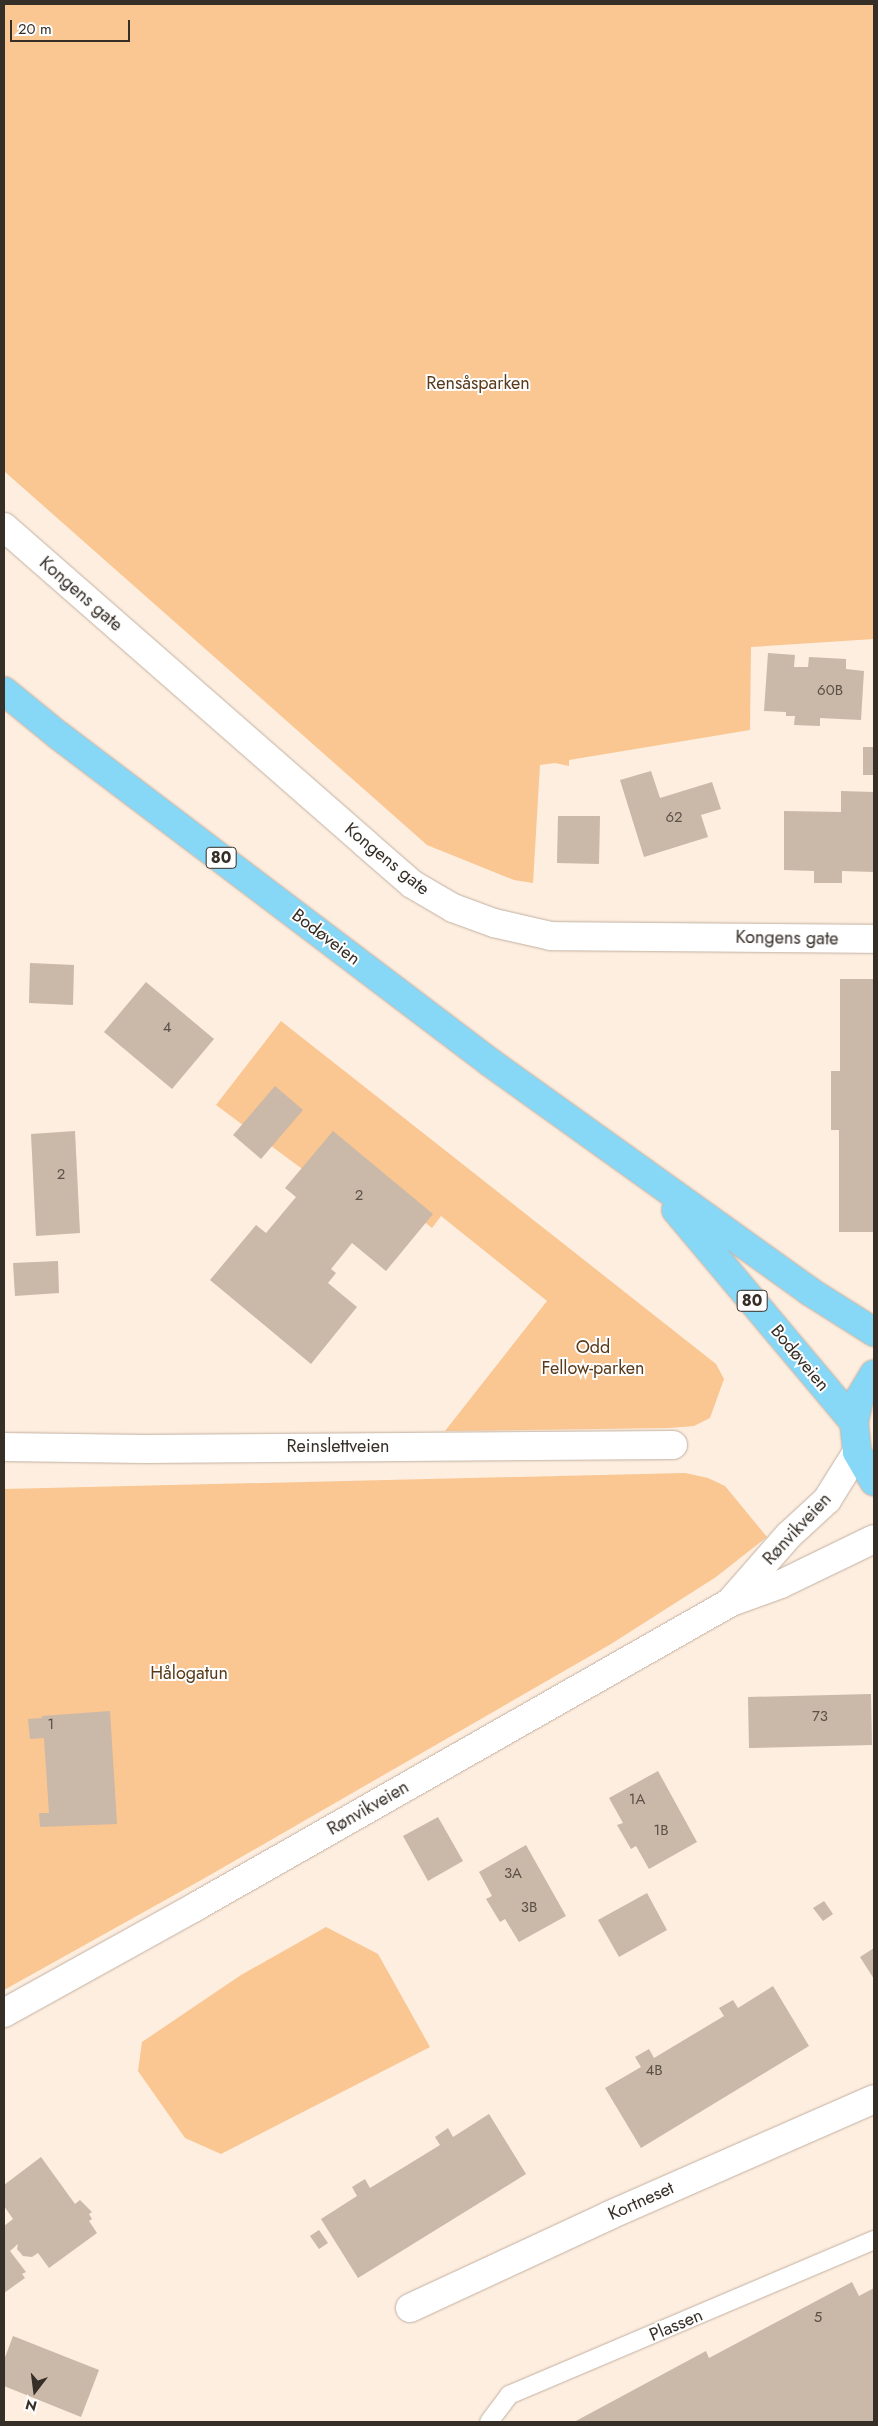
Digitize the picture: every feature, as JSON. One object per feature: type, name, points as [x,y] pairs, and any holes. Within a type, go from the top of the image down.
[{"type":"highway","name":"Bodøveien","points":[[4,691],[58,735],[491,1063],[651,1180],[809,1291],[874,1332]]},
{"type":"highway","name":"Bodøveien","points":[[651,1180],[854,1422]]},
{"type":"highway","points":[[874,1374],[859,1399],[854,1422],[857,1452],[874,1481]]},
{"type":"street","name":"Kongens gate","points":[[4,526],[412,884],[453,908],[494,923],[551,936],[874,939]]},
{"type":"street","name":"Reinslettveien","points":[[4,1447],[144,1449],[673,1445]]},
{"type":"street","name":"Rønvikveien","points":[[731,1602],[789,1535],[827,1500],[857,1452]]},
{"type":"street","name":"Rønvikveien","points":[[4,2013],[195,1907],[731,1602],[781,1584],[874,1539]]},
{"type":"street","name":"Kortneset","points":[[410,2308],[610,2215],[874,2098]]},
{"type":"lane","name":"Plassen","points":[[489,2422],[509,2395],[874,2240]]},
{"type":"green space","name":"Rensåsparken","points":[[4,4],[874,4],[874,639],[751,647],[750,730],[569,760],[569,766],[555,763],[540,765],[533,883],[514,880],[427,845],[4,471]]},
{"type":"green space","name":"Odd Fellow-parken","points":[[281,1021],[716,1364],[724,1379],[710,1418],[694,1426],[669,1428],[445,1431],[547,1301],[441,1216],[432,1228],[331,1147],[309,1174],[216,1105]]},
{"type":"green space","name":"Hålogatun","points":[[685,1473],[708,1478],[725,1486],[767,1537],[716,1577],[611,1644],[203,1879],[4,1990],[4,1489]]},
{"type":"green space","points":[[326,1927],[378,1954],[430,2047],[221,2154],[185,2138],[138,2071],[142,2042],[241,1975]]},
{"type":"building","points":[[768,653],[795,655],[794,667],[808,667],[809,657],[846,659],[846,669],[864,671],[861,720],[820,718],[820,726],[794,725],[795,716],[786,716],[786,712],[764,711]]},
{"type":"building","points":[[863,747],[874,747],[874,775],[863,775]]},
{"type":"building","points":[[651,771],[660,798],[712,782],[721,809],[701,815],[708,837],[644,857],[620,780]]},
{"type":"building","points":[[841,791],[874,792],[874,872],[842,871],[842,883],[814,883],[814,871],[784,870],[784,811],[841,812]]},
{"type":"building","points":[[558,816],[600,816],[599,864],[557,863]]},
{"type":"building","points":[[30,963],[74,965],[73,1005],[29,1003]]},
{"type":"building","points":[[840,979],[874,979],[874,1232],[839,1232],[839,1130],[831,1130],[831,1071],[840,1071]]},
{"type":"building","points":[[146,982],[214,1039],[172,1089],[104,1032]]},
{"type":"building","points":[[275,1086],[303,1110],[261,1159],[233,1135]]},
{"type":"building","points":[[75,1131],[80,1233],[36,1236],[31,1134]]},
{"type":"building","points":[[333,1131],[433,1214],[386,1271],[352,1243],[331,1269],[336,1273],[328,1283],[357,1307],[311,1364],[210,1280],[256,1225],[266,1233],[296,1197],[285,1188]]},
{"type":"building","points":[[58,1261],[59,1293],[15,1296],[13,1263]]},
{"type":"building","points":[[871,1694],[872,1745],[749,1748],[748,1697]]},
{"type":"building","name":"Hålogatun","points":[[110,1711],[117,1824],[40,1827],[39,1813],[49,1813],[44,1738],[30,1739],[28,1719],[42,1718],[42,1716]]},
{"type":"building","points":[[658,1771],[697,1842],[649,1869],[636,1846],[631,1849],[617,1825],[623,1823],[609,1798]]},
{"type":"building","points":[[438,1817],[463,1861],[428,1881],[403,1836]]},
{"type":"building","points":[[526,1845],[566,1916],[519,1942],[505,1919],[500,1922],[486,1899],[492,1896],[479,1872]]},
{"type":"building","points":[[647,1893],[667,1930],[619,1957],[598,1920]]},
{"type":"building","points":[[824,1901],[833,1914],[823,1921],[813,1908]]},
{"type":"building","points":[[874,1948],[874,1979],[860,1957]]},
{"type":"building","points":[[773,1986],[809,2046],[641,2148],[605,2088],[641,2067],[635,2057],[649,2049],[654,2058],[724,2016],[719,2008],[733,2000],[738,2008]]},
{"type":"building","points":[[489,2114],[526,2174],[358,2278],[321,2219],[357,2196],[352,2187],[365,2179],[370,2188],[440,2145],[435,2137],[448,2128],[453,2137]]},
{"type":"building","points":[[41,2157],[75,2204],[80,2200],[92,2212],[89,2214],[92,2219],[89,2221],[97,2233],[49,2268],[38,2253],[32,2257],[23,2256],[17,2249],[18,2244],[10,2251],[26,2272],[22,2274],[25,2278],[4,2293],[4,2226],[13,2219],[4,2206],[4,2185]]},
{"type":"building","points":[[319,2230],[328,2243],[319,2249],[310,2236]]},
{"type":"building","points":[[852,2282],[859,2296],[874,2288],[874,2422],[574,2422],[706,2351],[709,2358]]},
{"type":"building","points":[[13,2336],[99,2370],[81,2417],[4,2386],[4,2360]]}]
